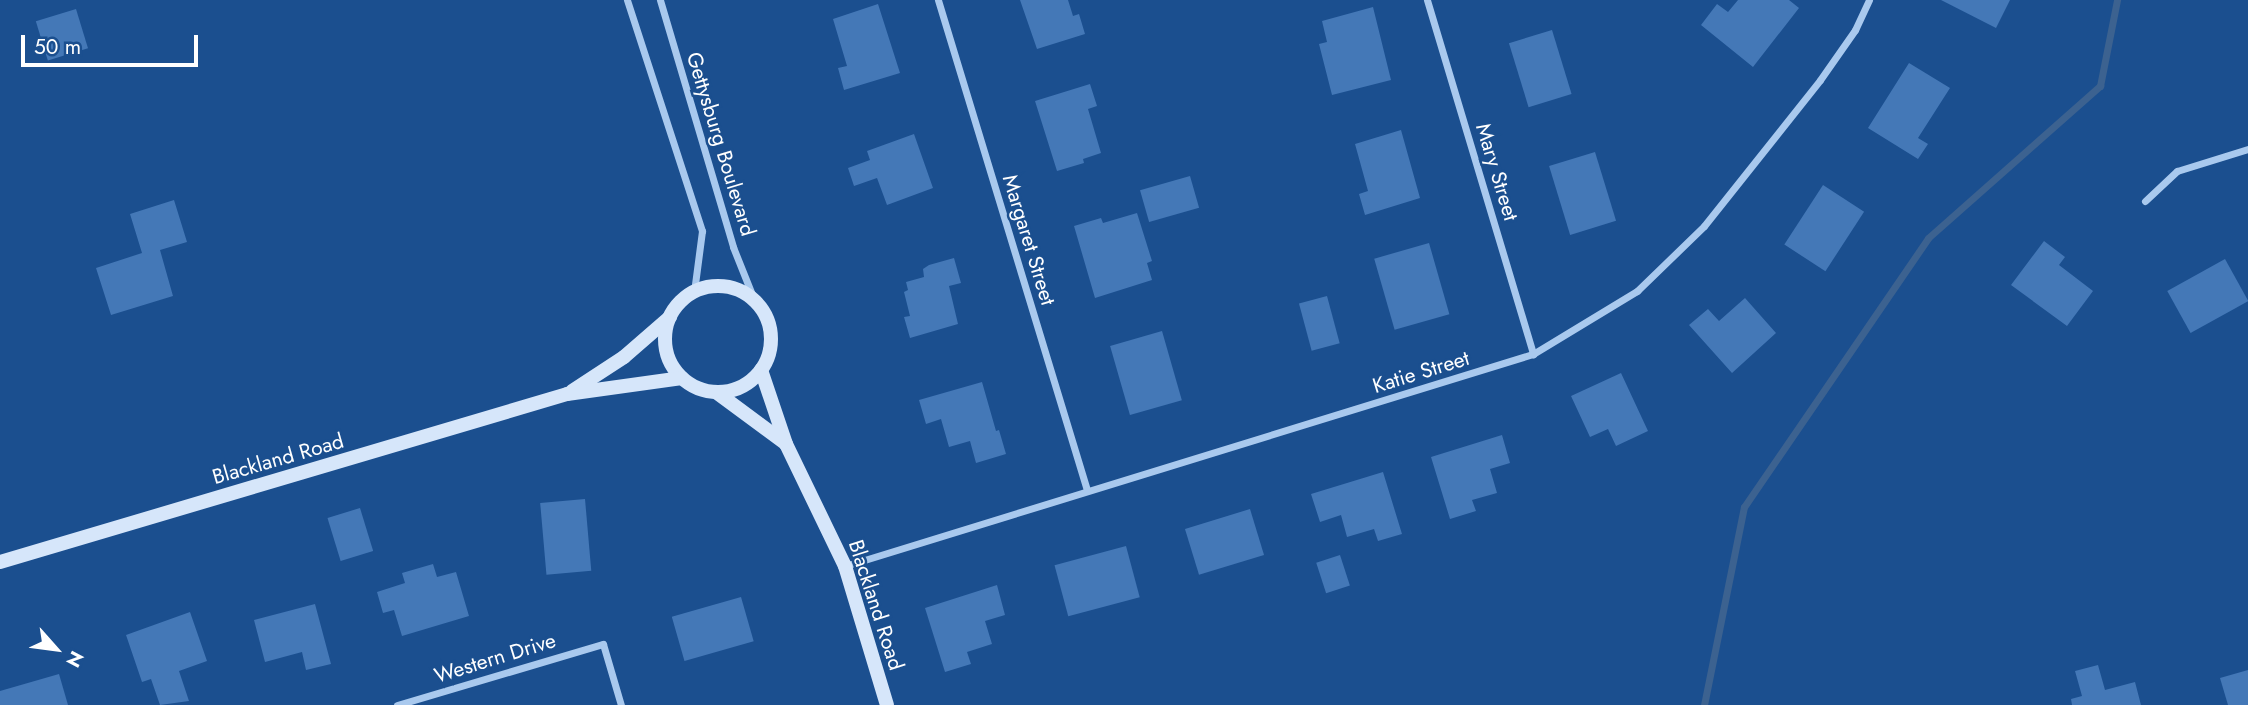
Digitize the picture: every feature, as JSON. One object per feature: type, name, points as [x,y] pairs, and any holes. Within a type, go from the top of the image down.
[{"type":"street","name":"Gettysburg Boulevard","points":[[627,0],[702,231],[694,292]]},
{"type":"street","name":"Gettysburg Boulevard","points":[[660,0],[733,247],[753,297]]},
{"type":"street","name":"Margaret Street","points":[[937,0],[1087,490]]},
{"type":"street","name":"Mary Street","points":[[1427,0],[1533,354]]},
{"type":"street","name":"Katie Street","points":[[845,566],[1533,354],[1637,291],[1704,226],[1821,80],[1855,30],[1869,0]]},
{"type":"street","points":[[2145,201],[2177,170],[2248,149]]},
{"type":"street","points":[[720,285],[738,289],[753,297],[764,311],[771,328],[772,345],[761,370],[742,387],[716,392],[691,385],[682,378],[668,358],[664,341],[674,307],[694,292],[720,285]]},
{"type":"street","name":"Blackland Road","points":[[568,394],[624,357],[670,317]]},
{"type":"street","name":"Blackland Road","points":[[761,370],[786,444],[845,566],[887,705]]},
{"type":"street","name":"Blackland Road","points":[[0,562],[568,394],[682,378]]},
{"type":"street","name":"Blackland Road","points":[[716,392],[786,444]]},
{"type":"street","name":"Western Drive","points":[[397,705],[603,643],[621,705]]},
{"type":"building","points":[[1020,0],[1068,0],[1073,16],[1079,14],[1085,34],[1037,49]]},
{"type":"building","points":[[1738,0],[1789,0],[1799,8],[1753,67],[1701,25],[1717,4],[1728,12]]},
{"type":"building","points":[[1941,0],[2010,0],[1996,28]]},
{"type":"building","points":[[878,4],[900,73],[844,90],[838,68],[847,66],[833,19]]},
{"type":"building","points":[[1373,7],[1391,80],[1332,95],[1319,44],[1327,42],[1322,21]]},
{"type":"building","points":[[76,9],[88,48],[48,60],[36,21]]},
{"type":"building","points":[[1552,30],[1572,94],[1529,107],[1509,43]]},
{"type":"building","points":[[1909,63],[1950,88],[1918,138],[1928,144],[1918,159],[1868,128]]},
{"type":"building","points":[[1090,84],[1097,106],[1088,109],[1101,153],[1083,159],[1084,163],[1057,171],[1035,101]]},
{"type":"building","points":[[1401,130],[1420,198],[1365,215],[1359,194],[1368,191],[1355,144]]},
{"type":"building","points":[[914,134],[933,188],[887,205],[877,178],[854,186],[848,168],[870,160],[867,151]]},
{"type":"building","points":[[1595,152],[1616,221],[1570,235],[1549,166]]},
{"type":"building","points":[[1190,176],[1199,208],[1149,222],[1140,190]]},
{"type":"building","points":[[1823,185],[1864,212],[1825,271],[1784,245]]},
{"type":"building","points":[[174,200],[187,242],[160,250],[173,296],[111,315],[96,268],[142,253],[130,214]]},
{"type":"building","points":[[1137,213],[1152,261],[1147,263],[1152,280],[1095,298],[1074,226],[1101,218],[1103,223]]},
{"type":"building","points":[[2044,241],[2065,257],[2059,265],[2093,291],[2067,326],[2011,285]]},
{"type":"building","points":[[1429,243],[1449,314],[1395,330],[1374,259]]},
{"type":"building","points":[[954,258],[961,283],[949,286],[958,324],[910,338],[904,317],[910,316],[904,292],[908,290],[906,282],[924,277],[923,269],[929,265]]},
{"type":"building","points":[[2225,259],[2248,301],[2191,333],[2167,291]]},
{"type":"building","points":[[1327,296],[1340,343],[1312,351],[1299,304]]},
{"type":"building","points":[[1745,298],[1776,333],[1732,373],[1689,325],[1708,309],[1719,321]]},
{"type":"building","points":[[1162,331],[1182,400],[1130,415],[1110,346]]},
{"type":"building","points":[[1621,373],[1648,431],[1616,446],[1608,429],[1590,437],[1571,396]]},
{"type":"building","points":[[982,382],[996,431],[999,430],[1006,454],[976,463],[970,441],[949,447],[941,419],[926,424],[919,400]]},
{"type":"building","points":[[1502,435],[1510,463],[1490,469],[1497,493],[1472,500],[1476,511],[1450,519],[1431,457]]},
{"type":"building","points":[[1383,472],[1402,534],[1378,541],[1374,529],[1347,537],[1341,515],[1320,522],[1311,494]]},
{"type":"building","points":[[585,499],[591,571],[546,575],[540,503]]},
{"type":"building","points":[[360,508],[373,551],[341,561],[327,518]]},
{"type":"building","points":[[1250,509],[1264,555],[1199,575],[1185,529]]},
{"type":"building","points":[[1126,546],[1140,597],[1068,616],[1055,565]]},
{"type":"building","points":[[1340,555],[1350,585],[1326,593],[1316,563]]},
{"type":"building","points":[[433,564],[437,577],[456,572],[469,616],[402,636],[394,610],[383,613],[377,592],[405,583],[402,573]]},
{"type":"building","points":[[997,585],[1005,615],[985,621],[992,644],[967,652],[971,664],[945,672],[925,608]]},
{"type":"building","points":[[741,597],[754,641],[684,661],[672,617]]},
{"type":"building","points":[[315,604],[331,664],[306,670],[302,652],[265,662],[254,620]]},
{"type":"building","points":[[190,612],[207,661],[179,671],[189,701],[160,705],[151,679],[142,682],[126,635]]},
{"type":"building","points":[[2098,665],[2105,690],[2135,682],[2141,705],[2072,705],[2071,699],[2082,696],[2075,671]]},
{"type":"building","points":[[2248,670],[2248,705],[2228,705],[2220,678]]},
{"type":"building","points":[[59,674],[68,705],[0,705],[0,691]]},
{"type":"waterway","points":[[1704,705],[1744,507],[1928,238],[2100,86],[2117,0]]}]
